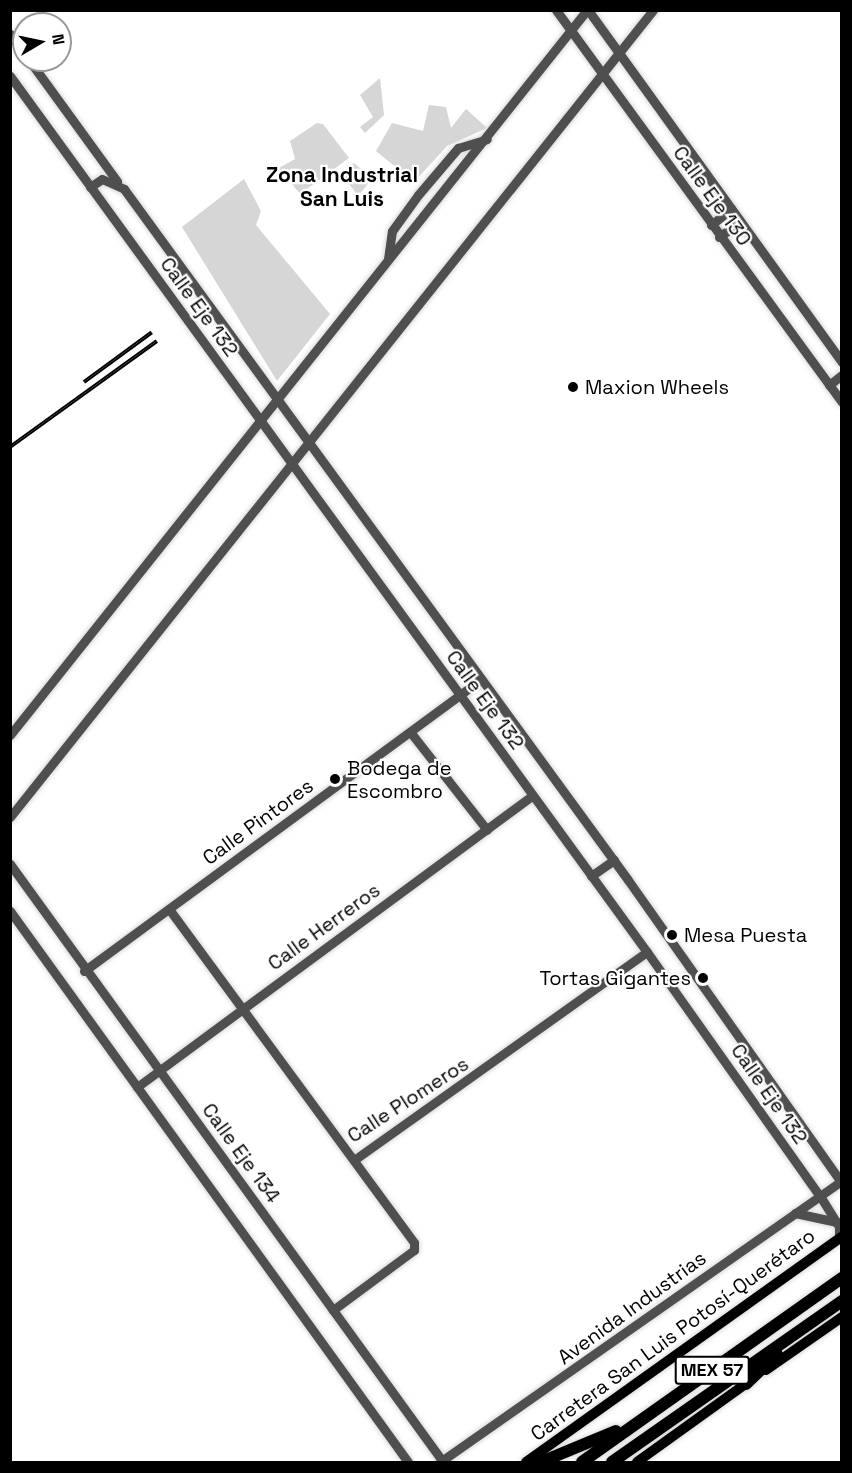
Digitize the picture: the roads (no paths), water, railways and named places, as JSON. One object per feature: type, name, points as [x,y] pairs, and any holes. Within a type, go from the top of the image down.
[{"type":"highway","name":"MEX 57","points":[[582,1462],[842,1278]]},
{"type":"highway","name":"MEX 57","points":[[612,1462],[842,1301]]},
{"type":"highway","points":[[746,1384],[809,1325]]},
{"type":"highway","points":[[541,1462],[634,1424]]},
{"type":"main road","name":"Carretera San Luis Potosí-Querétaro","points":[[526,1462],[840,1238]]},
{"type":"main road","points":[[637,1462],[842,1317]]},
{"type":"street","name":"Calle Eje 130","points":[[556,10],[719,237],[842,402]]},
{"type":"street","name":"Calle Eje 130","points":[[587,10],[842,362]]},
{"type":"street","points":[[10,735],[388,259],[487,139],[587,10]]},
{"type":"street","points":[[10,817],[306,441],[652,10]]},
{"type":"street","name":"Calle Eje 132","points":[[38,72],[614,860],[841,1181]]},
{"type":"street","name":"Calle Eje 132","points":[[10,76],[647,952],[820,1196],[837,1222],[840,1238]]},
{"type":"street","points":[[388,259],[392,231],[458,148],[487,139]]},
{"type":"street","points":[[435,176],[462,169]]},
{"type":"street","points":[[90,187],[102,179],[118,183]]},
{"type":"street","points":[[711,225],[731,209]]},
{"type":"street","points":[[719,237],[740,222]]},
{"type":"street","points":[[829,385],[842,375]]},
{"type":"street","name":"Calle Pintores","points":[[84,971],[481,680]]},
{"type":"street","points":[[411,733],[487,830]]},
{"type":"street","name":"Calle Herreros","points":[[137,1087],[532,796]]},
{"type":"street","points":[[591,876],[614,860]]},
{"type":"street","name":"Calle Eje 134","points":[[10,864],[84,971],[159,1070],[442,1462]]},
{"type":"street","name":"Calle Plomeros","points":[[169,909],[354,1160],[647,952]]},
{"type":"street","points":[[10,911],[408,1462]]},
{"type":"street","points":[[333,1310],[415,1247],[354,1160]]},
{"type":"street","name":"Avenida Industrias","points":[[442,1462],[841,1181]]},
{"type":"street","points":[[795,1213],[837,1222]]},
{"type":"railway","points":[[84,382],[152,332]]},
{"type":"railway","points":[[10,447],[157,341]]},
{"type":"place","name":"Maxion Wheels","points":[[573,387]]},
{"type":"place","name":"Bodega de Escombro","points":[[335,779]]},
{"type":"place","name":"Mesa Puesta","points":[[672,935]]},
{"type":"place","name":"Tortas Gigantes","points":[[703,978]]},
{"type":"district","name":"Zona Industrial San Luis","points":[[342,187]]}]
